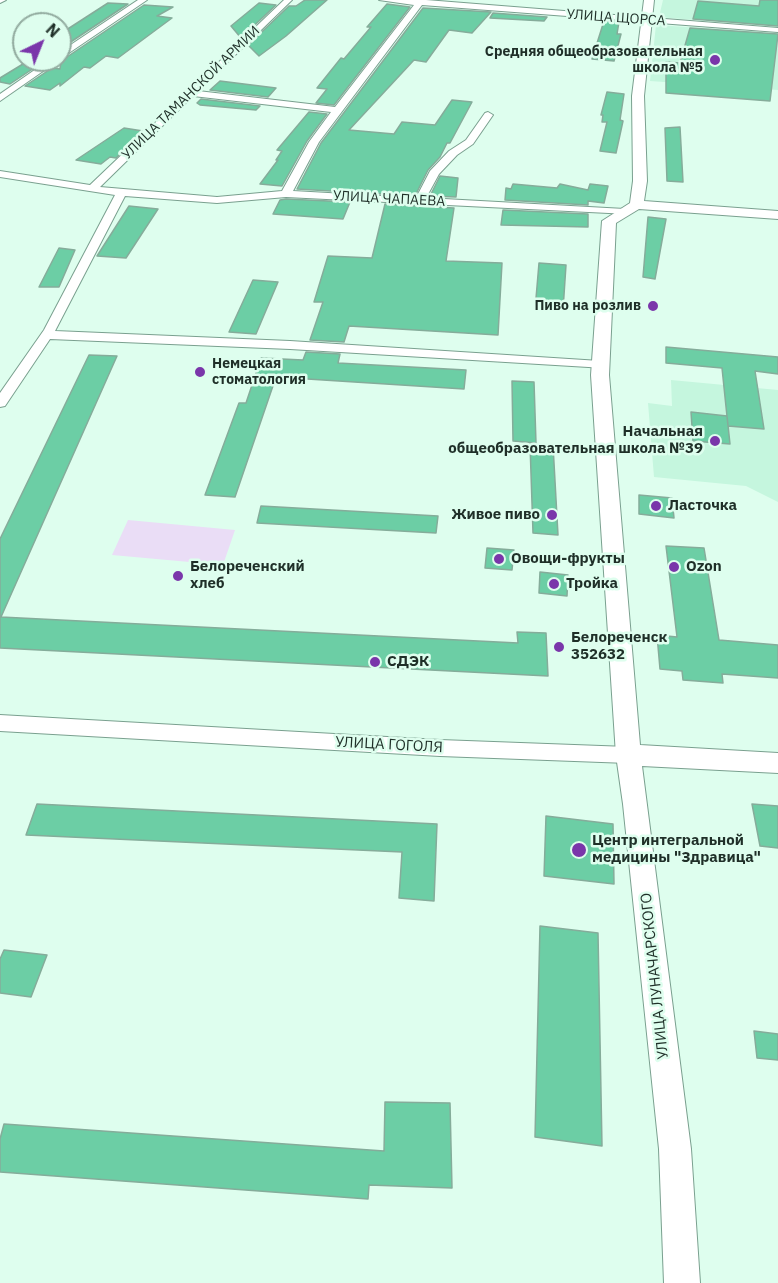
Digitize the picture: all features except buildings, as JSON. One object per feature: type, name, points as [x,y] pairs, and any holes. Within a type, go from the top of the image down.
[{"type":"street","points":[[72,48],[143,0]]},
{"type":"street","name":"УЛИЦА ТАМАНСКОЙ АРМИИ","points":[[94,187],[288,0]]},
{"type":"street","name":"УЛИЦА ЩОРСА","points":[[383,0],[778,30]]},
{"type":"street","points":[[631,208],[640,181],[638,96],[649,0]]},
{"type":"street","points":[[286,194],[314,142],[421,2]]},
{"type":"street","points":[[2,94],[36,72]]},
{"type":"street","points":[[190,93],[337,110]]},
{"type":"street","points":[[420,200],[434,172],[453,153],[470,142],[488,115]]},
{"type":"street","name":"УЛИЦА ЧАПАЕВА","points":[[0,174],[94,187],[121,194],[217,200],[286,194],[778,216]]},
{"type":"street","points":[[0,403],[46,335],[121,194]]},
{"type":"street","name":"УЛИЦА ЛУНАЧАРСКОГО","points":[[631,208],[609,221],[600,364],[628,755],[636,804],[675,1149],[682,1283]]},
{"type":"street","points":[[46,335],[290,345],[600,364]]},
{"type":"street","name":"УЛИЦА ГОГОЛЯ","points":[[0,723],[440,748],[778,763]]},
{"type":"shaded area","points":[[663,0],[778,0],[778,27],[659,17]]},
{"type":"shaded area","name":"Средняя общеобразовательная школа №5","points":[[656,25],[763,32],[762,38],[778,39],[778,90],[650,81]]},
{"type":"shaded area","name":"Начальная общеобразовательная школа №39","points":[[671,380],[778,390],[778,502],[746,486],[654,477],[648,403],[672,406]]},
{"type":"shaded area","points":[[128,520],[235,530],[223,565],[112,555]]},
{"type":"place","name":"Средняя общеобразовательная школа №5","points":[[715,60]]},
{"type":"place","name":"Пиво на розлив","points":[[653,306]]},
{"type":"place","name":"Немецкая стоматология","points":[[200,372]]},
{"type":"place","name":"Начальная общеобразовательная школа №39","points":[[715,441]]},
{"type":"place","name":"Ласточка","points":[[656,506]]},
{"type":"place","name":"Живое пиво","points":[[552,515]]},
{"type":"place","name":"Овощи-фрукты","points":[[499,559]]},
{"type":"place","name":"Ozon","points":[[674,567]]},
{"type":"place","name":"Белореченский хлеб","points":[[178,576]]},
{"type":"place","name":"Тройка","points":[[554,584]]},
{"type":"place","name":"Белореченск 352632","points":[[559,647]]},
{"type":"place","name":"СДЭК","points":[[375,662]]},
{"type":"place","name":"Центр интегральной медицины \"Здравица\"","points":[[579,850]]}]
